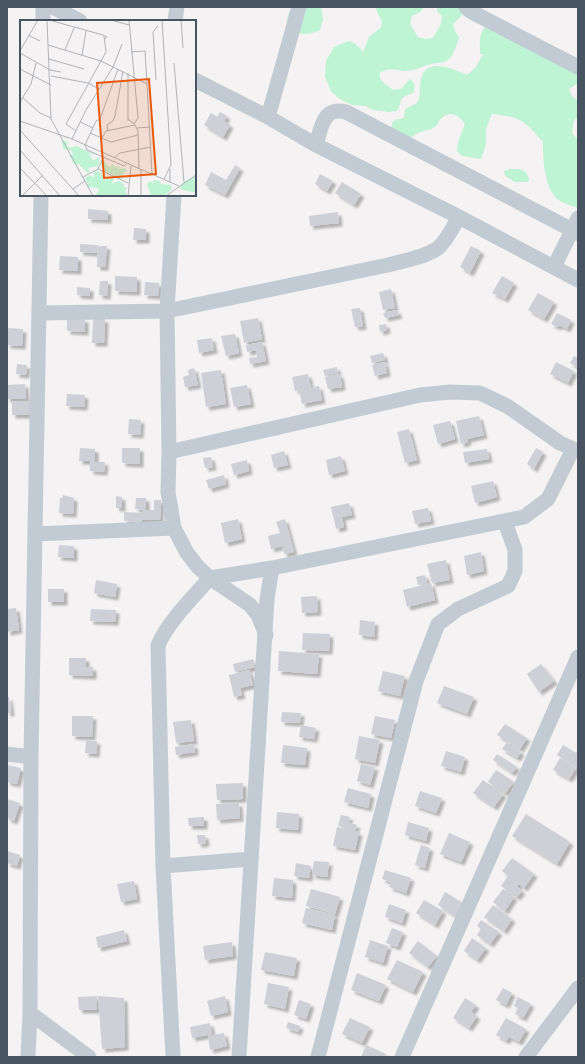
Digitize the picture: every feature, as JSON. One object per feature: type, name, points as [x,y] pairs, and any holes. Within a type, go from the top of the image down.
[{"type":"street","points":[[43,7],[43,20]]},
{"type":"street","points":[[53,7],[78,20]]},
{"type":"street","points":[[175,20],[177,7]]},
{"type":"street","points":[[268,117],[299,7]]},
{"type":"street","points":[[466,7],[578,67]]},
{"type":"street","points":[[196,81],[268,117],[316,145],[459,217],[578,280]]},
{"type":"street","points":[[316,145],[323,120],[331,112],[338,110],[346,112],[576,227],[554,268]]},
{"type":"street","points":[[28,1057],[30,1013],[31,757],[41,196]]},
{"type":"street","points":[[174,196],[167,311],[169,452],[168,492],[174,528],[187,553],[198,567],[210,578],[250,605],[258,615],[266,635]]},
{"type":"street","points":[[40,313],[167,311],[388,265],[408,260],[438,248],[459,217]]},
{"type":"street","points":[[169,452],[420,396],[450,392],[480,393],[507,406],[560,443],[576,450],[548,499],[524,517],[272,568],[210,578],[171,622],[162,635],[158,646],[163,866],[173,1057]]},
{"type":"street","points":[[318,1057],[416,681],[438,624],[458,609],[508,586],[515,571],[515,550],[505,522]]},
{"type":"street","points":[[35,534],[174,528]]},
{"type":"street","points":[[239,1057],[267,599],[272,568]]},
{"type":"street","points":[[402,1057],[578,657]]},
{"type":"street","points":[[7,754],[31,757]]},
{"type":"street","points":[[163,866],[251,859]]},
{"type":"street","points":[[526,1057],[575,997]]},
{"type":"street","points":[[30,1013],[89,1057]]},
{"type":"green space","points":[[293,7],[321,7],[323,20],[320,30],[305,34],[289,30],[287,18]]},
{"type":"green space","points":[[375,7],[424,7],[420,12],[412,16],[410,24],[418,37],[425,39],[433,38],[441,24],[442,16],[437,11],[437,7],[464,7],[465,12],[453,24],[459,38],[453,53],[448,60],[418,69],[404,71],[389,69],[380,73],[380,78],[382,81],[393,90],[401,89],[410,79],[414,84],[415,87],[413,93],[403,97],[399,108],[396,111],[389,112],[373,110],[366,106],[352,105],[338,98],[331,91],[325,77],[326,61],[334,47],[349,41],[359,47],[363,52],[369,37],[381,27],[382,22]]},
{"type":"green space","points":[[487,25],[546,44],[558,49],[578,62],[578,83],[569,89],[572,96],[578,101],[578,118],[575,119],[572,133],[578,140],[578,208],[560,201],[555,196],[551,190],[546,174],[543,157],[543,142],[526,124],[516,118],[492,114],[486,129],[486,144],[481,159],[462,156],[457,151],[459,140],[465,124],[460,118],[451,114],[448,114],[441,119],[434,128],[417,133],[411,137],[403,136],[392,131],[392,123],[397,119],[402,119],[404,117],[405,109],[414,105],[418,101],[422,76],[426,70],[431,67],[438,66],[452,69],[467,75],[476,67],[483,54],[480,54],[480,38],[484,28]]},
{"type":"green space","points":[[519,169],[526,172],[529,179],[528,182],[515,182],[505,176],[504,171]]},
{"type":"building","points":[[220,112],[227,116],[224,121],[230,125],[223,137],[204,125],[211,113],[217,117]]},
{"type":"building","points":[[235,165],[240,168],[225,195],[205,185],[211,172],[226,180]]},
{"type":"building","points":[[320,174],[333,181],[327,191],[315,184]]},
{"type":"building","points":[[342,182],[361,194],[354,205],[335,193]]},
{"type":"building","points":[[88,209],[108,211],[108,220],[88,219]]},
{"type":"building","points":[[338,212],[339,223],[310,226],[309,216]]},
{"type":"building","points":[[134,228],[146,229],[146,240],[133,240]]},
{"type":"building","points":[[80,244],[98,245],[97,253],[80,252]]},
{"type":"building","points":[[98,246],[107,246],[105,267],[97,267]]},
{"type":"building","points":[[471,246],[481,251],[470,273],[460,267]]},
{"type":"building","points":[[60,256],[78,257],[78,271],[59,270]]},
{"type":"building","points":[[115,276],[137,277],[137,292],[115,291]]},
{"type":"building","points":[[502,276],[514,283],[505,299],[492,293]]},
{"type":"building","points":[[100,281],[108,281],[107,296],[99,295]]},
{"type":"building","points":[[145,282],[159,283],[158,296],[144,295]]},
{"type":"building","points":[[77,287],[90,288],[90,296],[77,295]]},
{"type":"building","points":[[391,289],[395,308],[383,310],[379,292]]},
{"type":"building","points":[[538,293],[554,302],[544,319],[528,310]]},
{"type":"building","points":[[360,308],[363,326],[355,327],[351,309]]},
{"type":"building","points":[[397,310],[399,315],[385,318],[383,313]]},
{"type":"building","points":[[557,313],[571,320],[567,329],[559,325],[558,327],[551,324]]},
{"type":"building","points":[[67,318],[85,319],[85,332],[67,331]]},
{"type":"building","points":[[258,318],[262,339],[244,343],[240,321]]},
{"type":"building","points":[[93,319],[105,319],[104,343],[92,343]]},
{"type":"building","points":[[386,324],[387,330],[380,332],[379,325]]},
{"type":"building","points":[[7,328],[23,329],[22,346],[7,345]]},
{"type":"building","points":[[235,334],[239,353],[226,356],[221,336]]},
{"type":"building","points":[[212,338],[214,350],[199,353],[197,340]]},
{"type":"building","points":[[262,342],[266,361],[250,364],[249,358],[257,357],[256,350],[247,352],[246,345]]},
{"type":"building","points":[[383,353],[385,360],[372,363],[370,356]]},
{"type":"building","points":[[574,356],[578,358],[578,368],[570,363]]},
{"type":"building","points":[[385,362],[387,373],[375,376],[372,365]]},
{"type":"building","points":[[556,362],[574,371],[568,383],[550,374]]},
{"type":"building","points":[[17,364],[27,365],[26,375],[16,374]]},
{"type":"building","points":[[337,367],[338,373],[325,376],[323,370]]},
{"type":"building","points":[[194,368],[198,385],[185,387],[183,377],[189,375],[188,370]]},
{"type":"building","points":[[221,370],[226,404],[206,407],[201,373]]},
{"type":"building","points":[[308,374],[311,388],[319,386],[322,400],[302,404],[299,390],[295,391],[292,377]]},
{"type":"building","points":[[340,374],[342,387],[328,389],[325,377]]},
{"type":"building","points":[[25,384],[26,399],[7,399],[7,385]]},
{"type":"building","points":[[247,385],[251,404],[234,407],[230,388]]},
{"type":"building","points":[[67,394],[85,395],[84,407],[66,406]]},
{"type":"building","points":[[12,401],[31,401],[30,415],[12,415]]},
{"type":"building","points":[[479,416],[484,435],[467,439],[468,442],[461,444],[456,421]]},
{"type":"building","points":[[129,419],[141,420],[140,435],[128,434]]},
{"type":"building","points":[[450,421],[455,439],[438,444],[433,425]]},
{"type":"building","points":[[409,429],[417,460],[405,463],[397,432]]},
{"type":"building","points":[[80,448],[95,449],[95,462],[105,462],[104,472],[90,471],[90,461],[79,461]]},
{"type":"building","points":[[122,448],[140,448],[140,464],[122,463]]},
{"type":"building","points":[[536,448],[543,452],[534,469],[527,464]]},
{"type":"building","points":[[487,449],[489,459],[465,463],[463,452]]},
{"type":"building","points":[[284,451],[288,465],[274,468],[271,455]]},
{"type":"building","points":[[341,456],[345,471],[329,475],[326,460]]},
{"type":"building","points":[[211,457],[213,467],[205,468],[203,458]]},
{"type":"building","points":[[247,460],[249,471],[234,475],[231,464]]},
{"type":"building","points":[[224,475],[226,484],[209,489],[206,480]]},
{"type":"building","points":[[493,481],[497,497],[475,503],[471,486]]},
{"type":"building","points":[[63,495],[74,498],[73,514],[59,513],[60,498],[62,498]]},
{"type":"building","points":[[116,496],[122,497],[122,508],[116,508]]},
{"type":"building","points":[[136,498],[146,498],[146,510],[154,510],[154,500],[161,500],[160,520],[142,520],[142,522],[124,521],[124,512],[142,513],[143,510],[135,509]]},
{"type":"building","points":[[349,503],[352,515],[342,517],[344,527],[336,529],[331,507]]},
{"type":"building","points":[[428,508],[431,521],[415,524],[412,511]]},
{"type":"building","points":[[238,519],[242,539],[225,543],[221,523]]},
{"type":"building","points":[[285,519],[294,552],[284,554],[282,546],[271,549],[268,536],[280,533],[276,522]]},
{"type":"building","points":[[59,545],[74,546],[74,558],[58,557]]},
{"type":"building","points":[[481,552],[484,571],[467,575],[464,556]]},
{"type":"building","points":[[446,560],[450,580],[432,583],[427,564]]},
{"type":"building","points":[[425,575],[427,583],[418,585],[416,577]]},
{"type":"building","points":[[96,580],[117,584],[115,597],[94,593]]},
{"type":"building","points":[[431,583],[435,600],[407,607],[403,590]]},
{"type":"building","points":[[48,589],[64,589],[64,602],[48,602]]},
{"type":"building","points":[[317,596],[318,612],[302,613],[301,597]]},
{"type":"building","points":[[16,608],[19,630],[7,632],[7,609]]},
{"type":"building","points":[[91,609],[116,610],[115,622],[90,621]]},
{"type":"building","points":[[360,620],[375,622],[374,637],[359,635]]},
{"type":"building","points":[[303,633],[330,634],[329,651],[302,650]]},
{"type":"building","points":[[279,651],[319,654],[317,674],[278,671]]},
{"type":"building","points":[[69,658],[86,658],[86,667],[93,667],[93,676],[69,675]]},
{"type":"building","points":[[253,659],[255,667],[235,672],[233,664]]},
{"type":"building","points":[[541,664],[554,681],[539,692],[527,674]]},
{"type":"building","points":[[249,670],[253,685],[240,688],[242,695],[234,697],[229,675]]},
{"type":"building","points":[[383,671],[405,676],[400,696],[378,691]]},
{"type":"building","points":[[444,686],[474,697],[467,714],[437,703]]},
{"type":"building","points":[[7,697],[9,697],[11,713],[7,713]]},
{"type":"building","points":[[282,712],[301,713],[300,723],[281,722]]},
{"type":"building","points":[[72,716],[93,716],[92,737],[72,736]]},
{"type":"building","points":[[375,716],[395,720],[391,738],[371,734]]},
{"type":"building","points":[[191,720],[194,741],[176,743],[173,722]]},
{"type":"building","points":[[505,724],[527,738],[520,749],[497,735]]},
{"type":"building","points":[[301,725],[316,728],[314,739],[299,737]]},
{"type":"building","points":[[359,736],[380,740],[375,763],[355,759]]},
{"type":"building","points":[[86,740],[97,741],[96,754],[85,753]]},
{"type":"building","points":[[507,742],[521,752],[517,758],[502,749]]},
{"type":"building","points":[[194,744],[195,752],[176,755],[175,747]]},
{"type":"building","points":[[283,745],[307,748],[305,765],[281,763]]},
{"type":"building","points":[[563,745],[576,753],[578,750],[578,768],[557,755]]},
{"type":"building","points":[[446,751],[465,757],[461,772],[441,766]]},
{"type":"building","points":[[497,754],[517,767],[512,773],[493,760]]},
{"type":"building","points":[[560,758],[576,768],[569,779],[553,770]]},
{"type":"building","points":[[361,764],[375,767],[370,785],[357,781]]},
{"type":"building","points":[[7,765],[21,768],[17,784],[7,782]]},
{"type":"building","points":[[496,770],[514,782],[505,793],[488,782]]},
{"type":"building","points":[[483,780],[503,794],[494,807],[473,793]]},
{"type":"building","points":[[243,783],[243,799],[217,800],[216,784]]},
{"type":"building","points":[[348,788],[371,794],[368,808],[344,802]]},
{"type":"building","points":[[420,791],[442,798],[436,813],[415,806]]},
{"type":"building","points":[[7,799],[20,803],[14,821],[7,818]]},
{"type":"building","points":[[239,803],[240,818],[217,820],[216,804]]},
{"type":"building","points":[[277,812],[299,814],[298,830],[276,828]]},
{"type":"building","points":[[526,814],[570,842],[557,864],[512,836]]},
{"type":"building","points":[[341,815],[350,817],[348,822],[357,825],[355,831],[338,826]]},
{"type":"building","points":[[204,817],[204,826],[189,826],[188,818]]},
{"type":"building","points":[[408,822],[429,828],[426,841],[405,835]]},
{"type":"building","points":[[337,827],[359,832],[355,850],[333,846]]},
{"type":"building","points":[[449,833],[470,842],[461,862],[440,854]]},
{"type":"building","points":[[197,835],[205,835],[206,843],[198,844]]},
{"type":"building","points":[[421,845],[430,848],[425,868],[415,865]]},
{"type":"building","points":[[7,851],[20,855],[17,866],[7,863]]},
{"type":"building","points":[[512,858],[534,874],[524,888],[519,884],[517,886],[522,891],[517,897],[501,886],[508,876],[502,871]]},
{"type":"building","points":[[314,861],[329,862],[327,877],[312,875]]},
{"type":"building","points":[[296,863],[311,866],[309,878],[294,876]]},
{"type":"building","points":[[385,870],[411,878],[406,893],[389,887],[391,882],[382,879]]},
{"type":"building","points":[[274,878],[293,880],[292,898],[272,896]]},
{"type":"building","points":[[134,881],[137,899],[121,902],[117,884]]},
{"type":"building","points":[[311,889],[340,897],[335,914],[306,906]]},
{"type":"building","points":[[503,889],[514,897],[505,911],[493,902]]},
{"type":"building","points":[[445,892],[463,903],[455,916],[438,905]]},
{"type":"building","points":[[424,900],[443,911],[435,925],[416,913]]},
{"type":"building","points":[[389,904],[406,910],[402,923],[385,917]]},
{"type":"building","points":[[493,905],[512,919],[504,931],[484,917]]},
{"type":"building","points":[[306,908],[335,915],[332,930],[302,923]]},
{"type":"building","points":[[481,920],[499,932],[490,944],[477,935],[481,929],[477,926]]},
{"type":"building","points":[[392,928],[403,932],[397,947],[386,943]]},
{"type":"building","points":[[124,930],[127,941],[98,948],[96,937]]},
{"type":"building","points":[[472,938],[486,948],[477,960],[464,951]]},
{"type":"building","points":[[370,940],[388,946],[383,963],[365,957]]},
{"type":"building","points":[[418,941],[437,956],[428,967],[409,953]]},
{"type":"building","points":[[232,942],[233,956],[205,960],[203,946]]},
{"type":"building","points":[[265,952],[297,958],[294,976],[261,970]]},
{"type":"building","points":[[397,960],[423,972],[413,992],[387,979]]},
{"type":"building","points":[[357,973],[386,985],[379,1001],[351,990]]},
{"type":"building","points":[[268,983],[289,987],[285,1009],[264,1004]]},
{"type":"building","points":[[503,988],[512,993],[506,1005],[496,1000]]},
{"type":"building","points":[[97,996],[97,1010],[79,1010],[78,997]]},
{"type":"building","points":[[98,996],[124,998],[125,1047],[102,1049]]},
{"type":"building","points":[[225,996],[228,1012],[211,1016],[207,1001]]},
{"type":"building","points":[[518,997],[531,1004],[523,1018],[515,1014],[518,1008],[514,1006]]},
{"type":"building","points":[[465,998],[476,1005],[471,1012],[477,1016],[469,1028],[453,1018]]},
{"type":"building","points":[[299,1000],[311,1004],[306,1019],[294,1015]]},
{"type":"building","points":[[350,1018],[370,1027],[362,1043],[342,1034]]},
{"type":"building","points":[[506,1018],[526,1029],[519,1042],[509,1037],[506,1041],[496,1035]]},
{"type":"building","points":[[288,1022],[300,1026],[298,1032],[286,1028]]},
{"type":"building","points":[[210,1023],[212,1034],[192,1038],[190,1027]]},
{"type":"building","points":[[224,1033],[227,1046],[210,1050],[208,1036]]},
{"type":"building","points":[[366,1045],[386,1054],[385,1057],[361,1057]]}]
